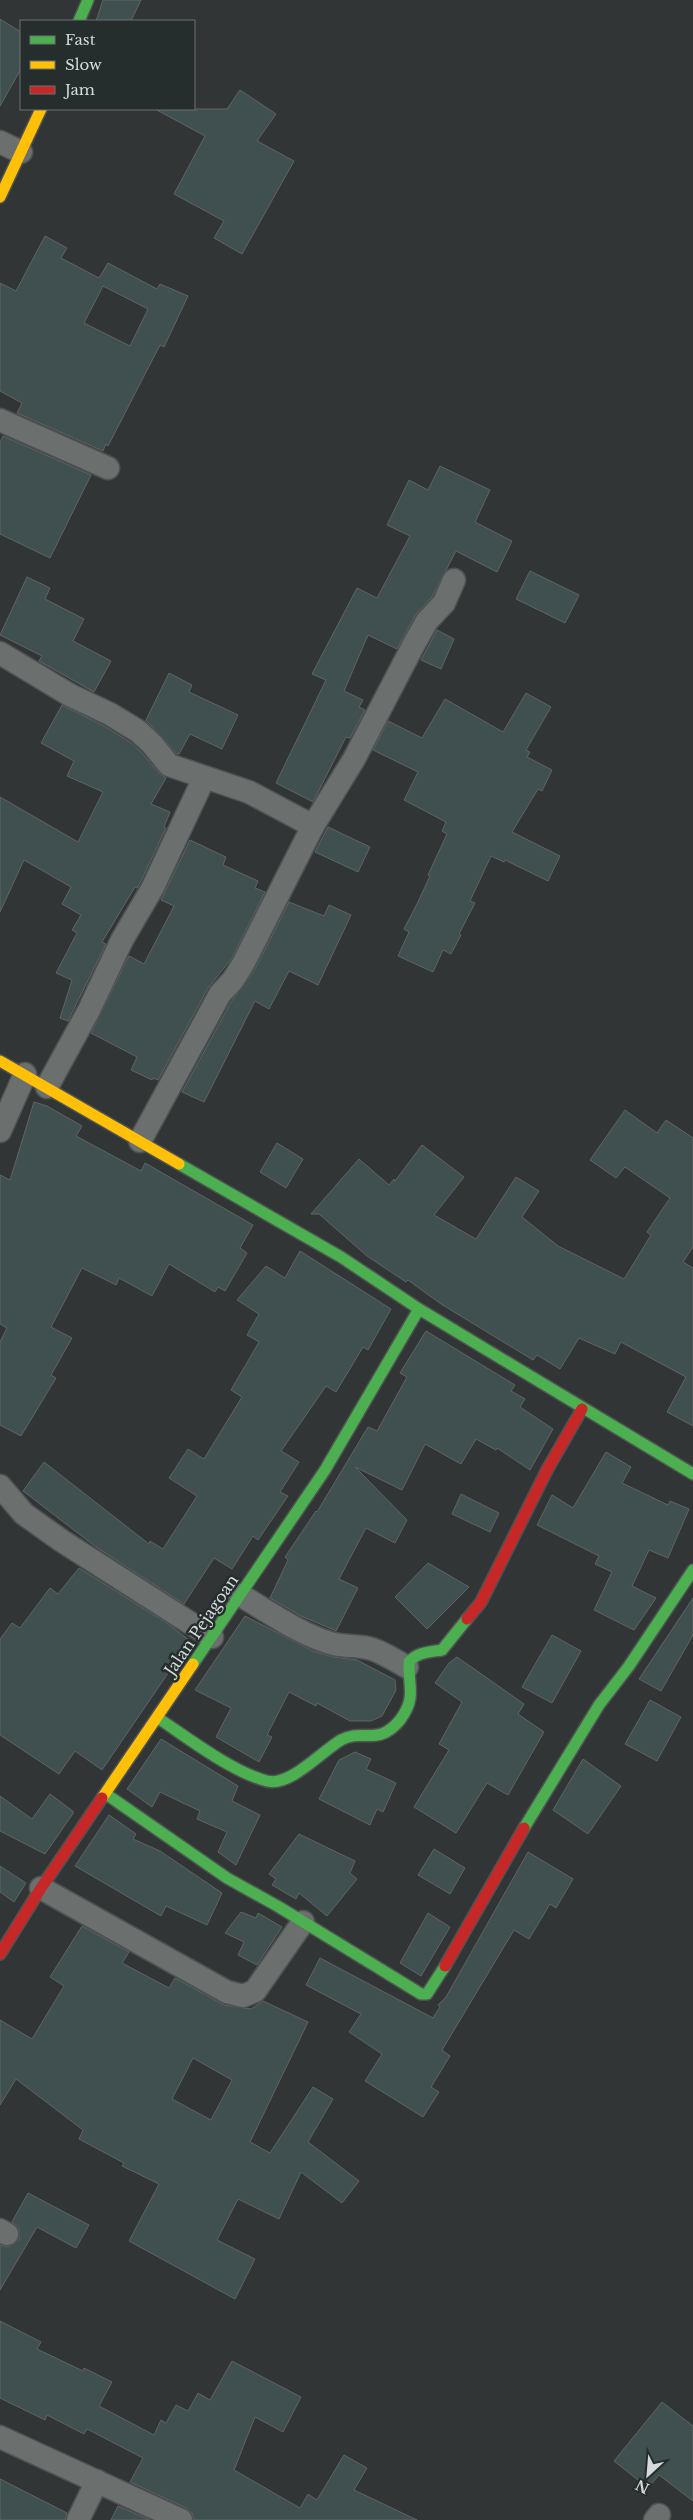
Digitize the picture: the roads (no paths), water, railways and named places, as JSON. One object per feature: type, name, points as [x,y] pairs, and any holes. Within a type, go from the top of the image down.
[{"type":"street","points":[[79,20],[88,0]]},
{"type":"street","points":[[0,197],[41,110]]},
{"type":"street","points":[[0,142],[21,152]]},
{"type":"street","points":[[0,420],[108,468]]},
{"type":"street","points":[[140,1141],[220,994],[243,964],[313,826],[354,759],[414,644],[427,621],[444,603],[454,580]]},
{"type":"street","points":[[0,653],[62,691],[110,714],[138,731],[152,744],[169,765],[248,792],[313,826]]},
{"type":"street","points":[[47,1087],[90,1010],[122,940],[153,887],[204,778]]},
{"type":"street","points":[[0,1061],[26,1074],[341,1257],[419,1309],[582,1409],[693,1474]]},
{"type":"street","points":[[0,1131],[26,1074]]},
{"type":"street","name":"Jalan Pejagoan","points":[[0,1954],[41,1888],[325,1470],[419,1309]]},
{"type":"street","points":[[158,1718],[229,1763],[261,1780],[274,1784],[291,1776],[345,1738],[377,1737],[388,1732],[406,1709],[412,1696],[413,1686],[407,1667],[409,1659],[417,1653],[442,1650],[481,1602],[547,1470],[582,1409]]},
{"type":"street","points":[[0,1486],[24,1514],[62,1541],[212,1637]]},
{"type":"street","points":[[106,1794],[227,1878],[407,1986],[421,1994],[427,1994],[432,1989],[556,1774],[599,1705],[629,1666],[693,1570]]},
{"type":"street","points":[[240,1595],[297,1628],[329,1643],[344,1647],[370,1648],[407,1667]]},
{"type":"street","points":[[41,1888],[227,1992],[243,1996],[255,1991],[303,1922]]},
{"type":"street","points":[[0,2436],[181,2520]]},
{"type":"street","points":[[78,2520],[97,2481]]}]
